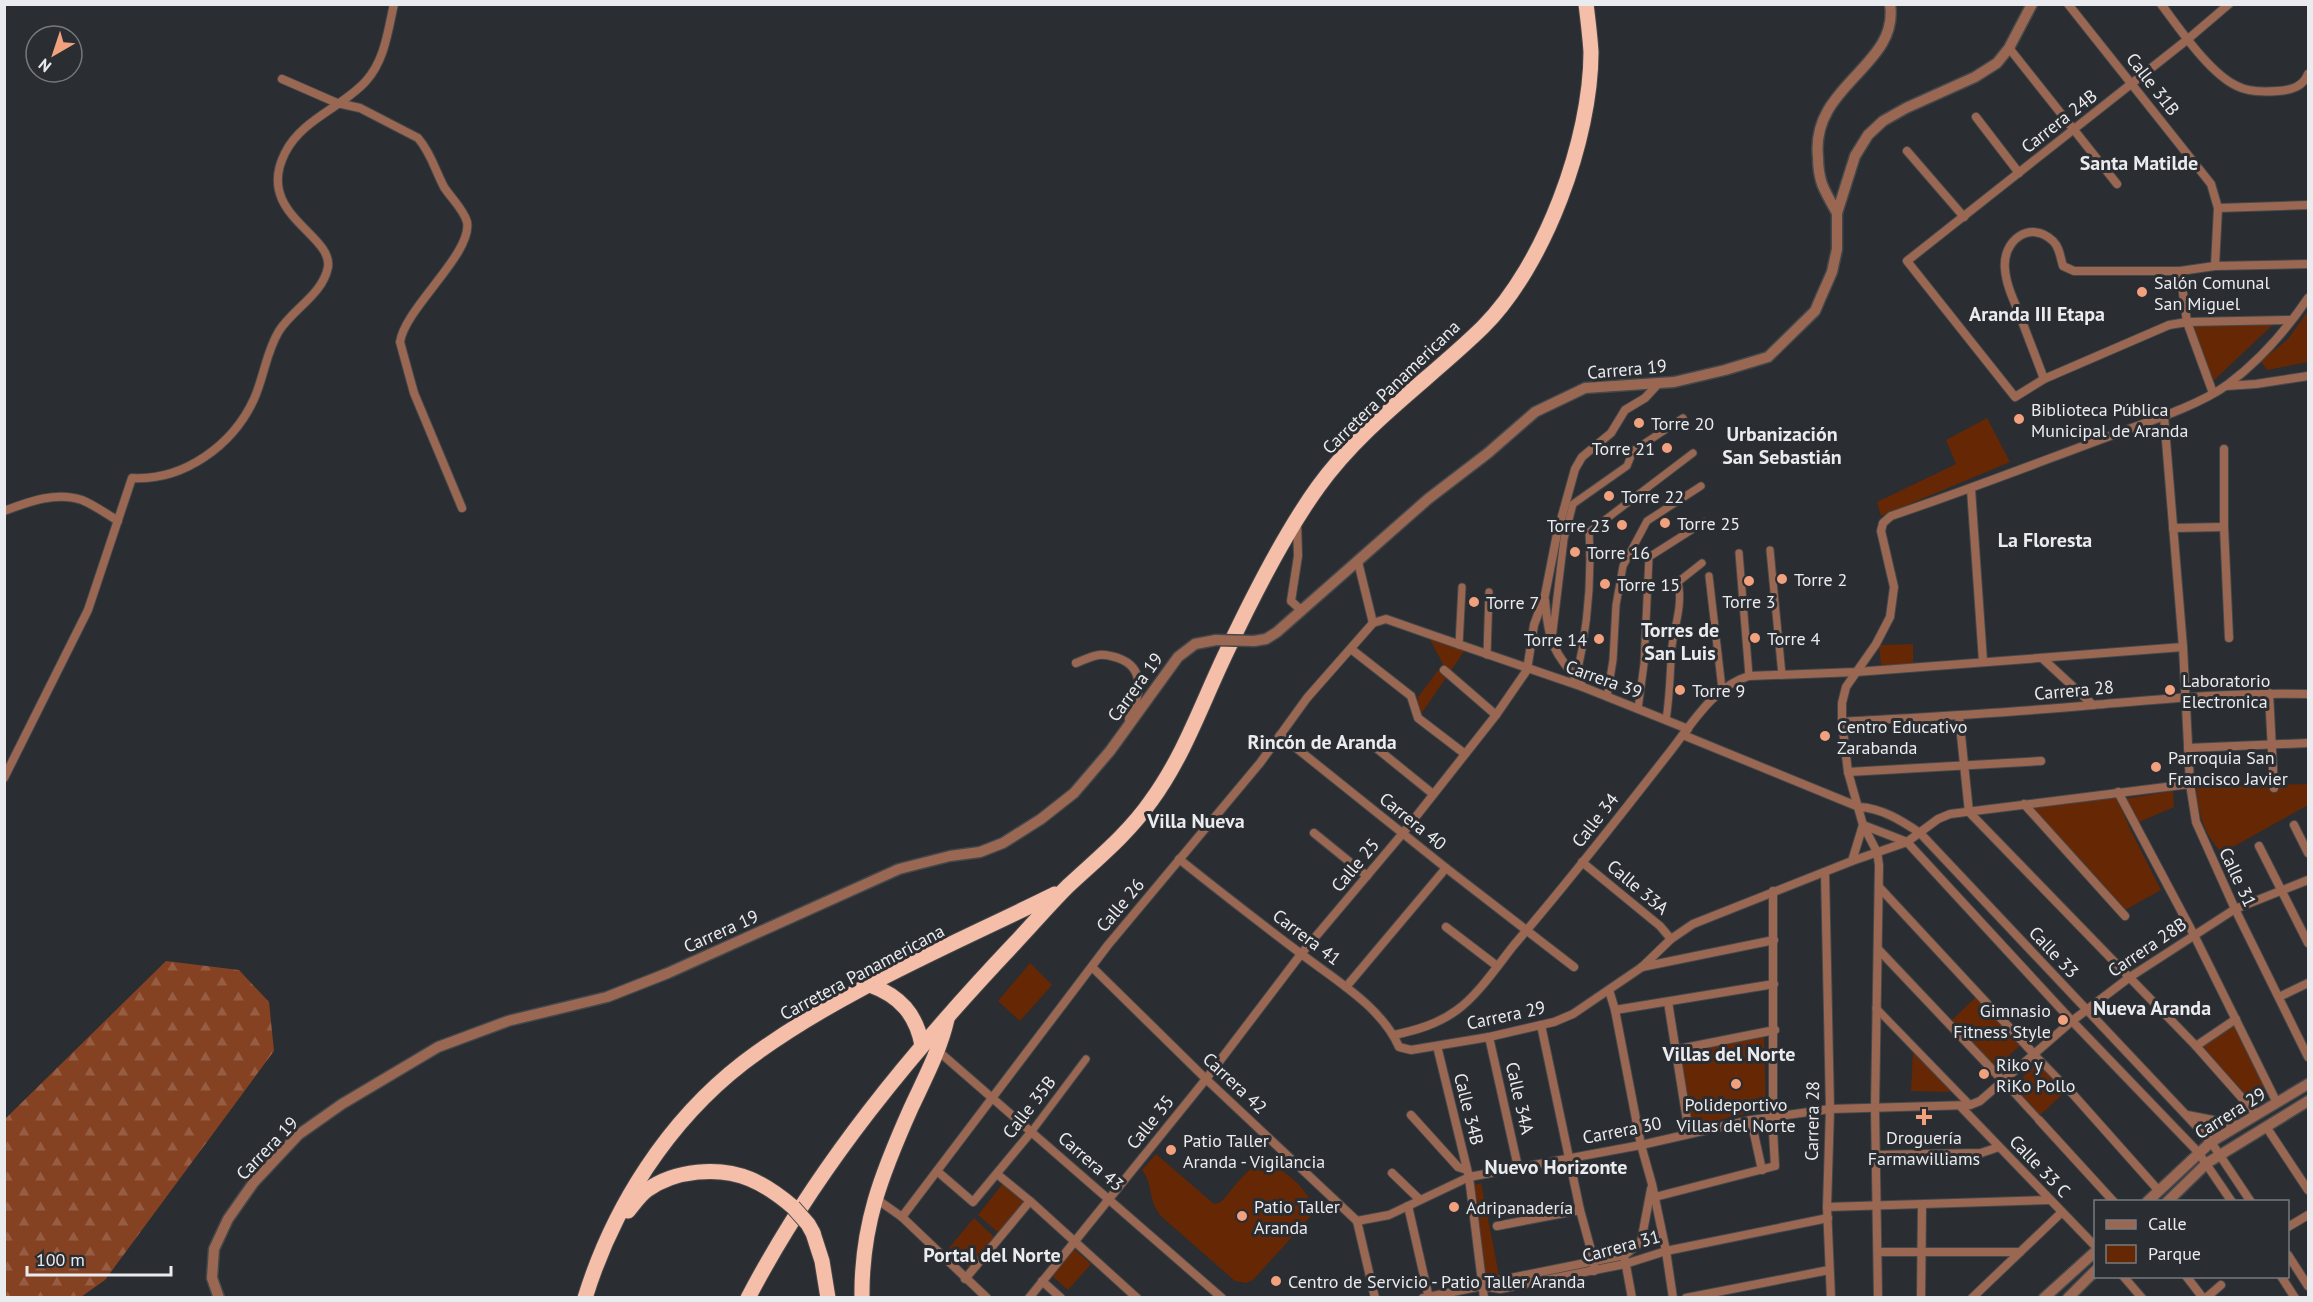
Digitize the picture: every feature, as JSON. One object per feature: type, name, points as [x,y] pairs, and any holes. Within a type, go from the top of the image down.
[{"type":"highway","name":"Carretera Panamericana","points":[[748,1298],[789,1224],[821,1176],[854,1130],[930,1047],[948,1014],[1066,888],[1116,843],[1152,801],[1188,741],[1225,653],[1318,487],[1342,457],[1376,423],[1481,328],[1497,311],[1525,271],[1558,201],[1579,138],[1589,82],[1591,50],[1586,4]]},
{"type":"highway","name":"Carretera Panamericana","points":[[585,1298],[617,1218],[651,1161],[680,1124],[710,1092],[743,1063],[811,1018],[870,985],[1066,888]]},
{"type":"highway","points":[[862,1298],[866,1237],[874,1198],[930,1047],[900,1000],[870,985]]},
{"type":"highway","points":[[601,1254],[621,1220],[646,1191],[670,1179],[688,1174],[723,1172],[749,1179],[773,1190],[808,1224],[822,1261],[828,1298]]},
{"type":"street","points":[[4,778],[88,610],[132,478],[149,479],[172,475],[229,440],[254,399],[272,341],[282,326],[323,282],[329,264],[323,249],[282,202],[278,179],[285,153],[297,136],[366,81],[376,66],[383,50],[394,4]]},
{"type":"street","points":[[1837,213],[1822,184],[1819,172],[1816,144],[1818,129],[1832,101],[1880,48],[1889,33],[1892,18],[1890,4]]},
{"type":"street","name":"Carrera 19","points":[[219,1298],[212,1278],[214,1249],[228,1219],[254,1182],[298,1135],[342,1104],[438,1047],[508,1021],[607,997],[668,973],[899,869],[950,856],[980,852],[1004,843],[1041,819],[1074,793],[1122,735],[1178,657],[1195,644],[1216,640],[1266,639],[1358,562],[1428,499],[1488,453],[1535,412],[1585,388],[1674,382],[1768,357],[1815,310],[1832,272],[1837,249],[1837,213],[1855,156],[1868,135],[1883,121],[1906,108],[1988,70],[1997,63],[2009,48],[2032,4]]},
{"type":"street","name":"Calle 31B","points":[[2068,4],[2211,184],[2218,208]]},
{"type":"street","points":[[2161,4],[2216,71],[2238,87],[2275,91],[2289,90],[2300,86],[2308,74]]},
{"type":"street","name":"Carrera 24B","points":[[2044,379],[2015,397],[1907,261],[2132,84],[2229,4]]},
{"type":"street","points":[[2009,48],[2117,184]]},
{"type":"street","points":[[282,79],[337,103],[360,108],[418,138],[425,146],[445,188],[466,219],[467,230],[461,244],[441,276],[415,310],[401,334],[400,342],[414,393],[462,508]]},
{"type":"street","points":[[1976,117],[2019,173]]},
{"type":"street","points":[[1906,151],[1964,217]]},
{"type":"street","points":[[2215,266],[2218,208],[2308,205]]},
{"type":"street","points":[[2291,321],[2187,322],[2169,326],[2044,379],[2008,287],[2005,269],[2007,247],[2019,235],[2037,232],[2054,241],[2063,266],[2074,272],[2180,271],[2215,266],[2308,264]]},
{"type":"street","points":[[2180,271],[2187,322],[2213,393]]},
{"type":"street","points":[[1878,1298],[1875,1108],[1880,865],[1877,852],[1863,825],[1848,771],[1842,703],[1846,687],[1880,638],[1890,617],[1894,601],[1893,575],[1881,531],[1883,523],[1891,516],[1971,489],[2164,416],[2213,393],[2226,386],[2255,360],[2291,321],[2308,298]]},
{"type":"street","points":[[2226,386],[2308,376]]},
{"type":"street","points":[[1527,670],[1534,626],[1545,596],[1557,534],[1575,469],[1582,457],[1611,433],[1625,410],[1645,398],[1658,384]]},
{"type":"street","name":"Calle 31","points":[[2164,416],[2183,646],[2190,784],[2196,822],[2235,909],[2308,1057]]},
{"type":"street","points":[[1552,645],[1564,538],[1573,504],[1627,466],[1633,451],[1683,418]]},
{"type":"street","points":[[2224,449],[2224,527],[2229,638]]},
{"type":"street","points":[[1576,679],[1588,609],[1591,562],[1589,532],[1693,453]]},
{"type":"street","points":[[1607,697],[1613,660],[1616,605],[1623,566],[1647,521],[1701,486]]},
{"type":"street","points":[[1971,489],[1983,662]]},
{"type":"street","points":[[4,511],[59,495],[82,500],[118,521]]},
{"type":"street","points":[[1297,522],[1298,556],[1291,601],[1302,610]]},
{"type":"street","points":[[1638,709],[1644,664],[1648,557],[1704,522]]},
{"type":"street","points":[[2173,528],[2224,527]]},
{"type":"street","points":[[1770,550],[1782,675]]},
{"type":"street","points":[[1738,553],[1749,676]]},
{"type":"street","points":[[1358,562],[1372,623]]},
{"type":"street","points":[[1666,720],[1671,690],[1672,647],[1681,596],[1678,582],[1701,563]]},
{"type":"street","points":[[1709,576],[1722,689]]},
{"type":"street","points":[[1460,645],[1462,587]]},
{"type":"street","points":[[1487,655],[1489,592]]},
{"type":"street","points":[[1545,596],[1548,630],[1552,645],[1583,687]]},
{"type":"street","name":"Carrera 39","points":[[1372,623],[1386,619],[1527,670],[1583,687],[1666,720],[1685,732],[1859,807]]},
{"type":"street","name":"Calle 26","points":[[902,1217],[1092,967],[1280,735],[1307,698],[1372,623]]},
{"type":"street","points":[[1722,689],[1734,680],[1749,676],[1856,672],[2183,646]]},
{"type":"street","points":[[1351,649],[1411,696],[1418,718],[1465,754]]},
{"type":"street","points":[[1076,663],[1097,655],[1108,655],[1125,660],[1135,668],[1139,684],[1136,705],[1122,735]]},
{"type":"street","points":[[2042,658],[2093,705]]},
{"type":"street","points":[[1444,670],[1497,715]]},
{"type":"street","name":"Calle 25","points":[[1206,1079],[1301,954],[1403,833],[1497,715],[1527,670]]},
{"type":"street","name":"Calle 34","points":[[1394,1035],[1438,1022],[1459,1009],[1527,931],[1685,732],[1722,689]]},
{"type":"street","points":[[2269,693],[2274,788]]},
{"type":"street","name":"Carrera 28","points":[[1842,722],[1959,716],[2186,697],[2269,693],[2308,694]]},
{"type":"street","points":[[1959,716],[1970,812],[2196,1046],[2257,1115]]},
{"type":"street","name":"Carrera 40","points":[[1280,735],[1527,931]]},
{"type":"street","points":[[2188,748],[2308,743]]},
{"type":"street","points":[[1375,747],[1433,794]]},
{"type":"street","points":[[1848,771],[2041,761]]},
{"type":"street","points":[[1642,967],[1671,939],[1693,924],[1773,891],[1907,842],[1938,819],[1950,814],[2190,784]]},
{"type":"street","points":[[2118,792],[2194,935],[2277,1103]]},
{"type":"street","points":[[2024,804],[2125,915]]},
{"type":"street","name":"Calle 33","points":[[1859,807],[1888,814],[1920,833],[2211,1142],[2250,1200]]},
{"type":"street","points":[[1852,861],[1863,825]]},
{"type":"street","name":"Calle 33","points":[[1863,825],[1907,842],[2072,1021],[2198,1152],[2231,1200]]},
{"type":"street","points":[[2294,825],[2308,853]]},
{"type":"street","points":[[1314,832],[1367,876]]},
{"type":"street","points":[[2259,846],[2308,943]]},
{"type":"street","name":"Carrera 41","points":[[1179,859],[1346,987],[1388,1027],[1403,1050]]},
{"type":"street","name":"Calle 33A","points":[[1582,862],[1660,926],[1671,939]]},
{"type":"street","points":[[1346,987],[1446,868]]},
{"type":"street","name":"Carrera 28","points":[[1825,872],[1830,1109],[1827,1207],[1830,1298]]},
{"type":"street","name":"Carrera 28B","points":[[1966,1106],[1980,1101],[2072,1021],[2130,977],[2235,909],[2308,880]]},
{"type":"street","points":[[1879,887],[2071,1092],[2158,1191]]},
{"type":"street","points":[[1655,1197],[1775,1166],[1773,891]]},
{"type":"street","points":[[1446,927],[1497,966]]},
{"type":"street","points":[[1527,931],[1574,966]]},
{"type":"street","points":[[1642,967],[1774,940]]},
{"type":"street","points":[[1878,949],[2112,1200]]},
{"type":"street","name":"Carrera 42","points":[[1092,967],[1206,1079],[1358,1221]]},
{"type":"street","name":"Carrera 29","points":[[1403,1050],[1489,1037],[1541,1025],[1573,1014],[1642,967]]},
{"type":"street","points":[[2279,997],[2308,983]]},
{"type":"street","points":[[1615,1010],[1774,984]]},
{"type":"street","points":[[1609,990],[1615,1010],[1641,1145],[1655,1197],[1673,1298]]},
{"type":"street","points":[[1668,1002],[1689,1133]]},
{"type":"street","points":[[1876,1008],[1966,1106]]},
{"type":"street","points":[[2196,1046],[2236,1019]]},
{"type":"street","points":[[1541,1025],[1568,1157],[1594,1266]]},
{"type":"street","points":[[1674,1050],[1774,1030]]},
{"type":"street","name":"Calle 34A","points":[[1489,1037],[1518,1167]]},
{"type":"street","name":"Calle 34B","points":[[1437,1046],[1468,1174],[1484,1298]]},
{"type":"street","name":"Carrera 43","points":[[930,1047],[993,1097],[1222,1298]]},
{"type":"street","name":"Calle 35B","points":[[937,1171],[973,1202],[1032,1131],[1086,1059]]},
{"type":"street","name":"Calle 35","points":[[1029,1298],[1206,1079]]},
{"type":"street","points":[[2305,1086],[2308,1100]]},
{"type":"street","name":"Carrera 29","points":[[2149,1200],[2211,1142],[2305,1086]]},
{"type":"street","name":"Carrera 29","points":[[2169,1200],[2207,1163],[2268,1128],[2308,1100]]},
{"type":"street","name":"Carrera 30","points":[[1358,1221],[1389,1215],[1468,1174],[1641,1145],[1751,1120],[1830,1109],[1966,1106]]},
{"type":"street","name":"Calle 33 C","points":[[1966,1106],[1999,1147],[2094,1247]]},
{"type":"street","points":[[1412,1114],[1458,1167],[1468,1174]]},
{"type":"street","points":[[2186,1115],[2240,1125]]},
{"type":"street","points":[[1751,1120],[1762,1170]]},
{"type":"street","points":[[2268,1128],[2308,1190]]},
{"type":"street","points":[[1876,1155],[1981,1153],[1999,1147]]},
{"type":"street","points":[[1392,1173],[1419,1199]]},
{"type":"street","points":[[997,1174],[1137,1298]]},
{"type":"street","points":[[1632,1298],[1625,1260],[1641,1242],[1652,1184]]},
{"type":"street","points":[[874,1198],[902,1217],[987,1298]]},
{"type":"street","points":[[1827,1207],[2050,1200]]},
{"type":"street","points":[[965,1279],[1030,1201]]},
{"type":"street","points":[[1921,1298],[1922,1205]]},
{"type":"street","points":[[1408,1206],[1429,1297]]},
{"type":"street","points":[[1497,1226],[1580,1210]]},
{"type":"street","points":[[1972,1298],[2062,1212]]},
{"type":"street","points":[[2289,1226],[2308,1215]]},
{"type":"street","name":"Carrera 31","points":[[1482,1286],[1496,1281],[1594,1266],[1828,1218]]},
{"type":"street","points":[[1358,1221],[1375,1298]]},
{"type":"street","points":[[2044,1298],[2094,1251]]},
{"type":"street","points":[[1878,1252],[2020,1252]]},
{"type":"street","points":[[2289,1257],[2308,1286]]},
{"type":"street","points":[[1686,1298],[1829,1269]]},
{"type":"street","points":[[2074,1295],[2094,1272]]},
{"type":"street","points":[[2125,1278],[2142,1298]]},
{"type":"street","points":[[2188,1278],[2205,1298],[2221,1285]]},
{"type":"street","points":[[2282,1278],[2295,1298]]},
{"type":"street","points":[[1042,1281],[1061,1298]]},
{"type":"street","points":[[1423,1298],[1482,1286]]},
{"type":"green space","points":[[2308,311],[2308,362],[2267,370],[2261,361],[2288,339]]},
{"type":"green space","points":[[2281,317],[2209,385],[2183,320]]},
{"type":"green space","points":[[1987,418],[2010,462],[1881,516],[1877,502],[1956,464],[1946,440]]},
{"type":"green space","points":[[1427,634],[1465,650],[1421,714],[1417,711],[1418,697],[1443,664]]},
{"type":"green space","points":[[1913,644],[1913,664],[1881,665],[1879,645]]},
{"type":"green space","points":[[2308,784],[2308,805],[2222,853],[2206,830],[2198,805],[2196,786]]},
{"type":"green space","points":[[2173,791],[2174,807],[2137,823],[2124,799]]},
{"type":"green space","points":[[2116,796],[2161,890],[2125,910],[2033,808]]},
{"type":"green space","points":[[166,961],[239,970],[269,1002],[274,1051],[105,1280],[81,1297],[5,1297],[5,1119]]},
{"type":"green space","points":[[1030,963],[1052,985],[1020,1021],[998,1001]]},
{"type":"green space","points":[[1977,996],[2022,1044],[1996,1067],[1951,1021]]},
{"type":"green space","points":[[2235,1025],[2268,1094],[2253,1103],[2202,1046]]},
{"type":"green space","points":[[1764,1037],[1766,1109],[1693,1126],[1678,1053]]},
{"type":"green space","points":[[1913,1050],[1952,1092],[1911,1091]]},
{"type":"green space","points":[[2037,1063],[2065,1092],[2039,1116],[2012,1087]]},
{"type":"green space","points":[[1156,1154],[1214,1204],[1221,1202],[1243,1176],[1254,1168],[1266,1164],[1273,1166],[1287,1174],[1305,1192],[1311,1205],[1310,1217],[1253,1280],[1246,1283],[1235,1281],[1163,1218],[1154,1205],[1146,1176],[1142,1170]]},
{"type":"green space","points":[[1004,1182],[1028,1201],[1001,1235],[978,1215]]},
{"type":"green space","points":[[1481,1183],[1499,1275],[1485,1279],[1474,1185]]},
{"type":"green space","points":[[974,1218],[994,1237],[968,1267],[949,1248]]},
{"type":"green space","points":[[1074,1249],[1091,1264],[1068,1290],[1051,1275]]},
{"type":"place","name":"Salón Comunal San Miguel","points":[[2142,292]]},
{"type":"place","name":"Biblioteca Pública Municipal de Aranda","points":[[2019,419]]},
{"type":"place","name":"Torre 20","points":[[1639,423]]},
{"type":"place","name":"Torre 21","points":[[1667,448]]},
{"type":"place","name":"Torre 22","points":[[1609,496]]},
{"type":"place","name":"Torre 25","points":[[1665,523]]},
{"type":"place","name":"Torre 23","points":[[1622,525]]},
{"type":"place","name":"Torre 16","points":[[1575,552]]},
{"type":"place","name":"Torre 2","points":[[1782,579]]},
{"type":"place","name":"Torre 3","points":[[1749,581]]},
{"type":"place","name":"Torre 15","points":[[1605,584]]},
{"type":"place","name":"Torre 7","points":[[1474,602]]},
{"type":"place","name":"Torre 4","points":[[1755,638]]},
{"type":"place","name":"Torre 14","points":[[1599,639]]},
{"type":"place","name":"Torre 9","points":[[1680,690]]},
{"type":"place","name":"Laboratorio Electronica","points":[[2170,690]]},
{"type":"place","name":"Centro Educativo Zarabanda","points":[[1825,736]]},
{"type":"place","name":"Parroquia San Francisco Javier","points":[[2156,767]]},
{"type":"place","name":"Gimnasio Fitness Style","points":[[2063,1020]]},
{"type":"place","name":"Riko y RiKo Pollo","points":[[1984,1074]]},
{"type":"place","name":"Polideportivo Villas del Norte","points":[[1736,1084]]},
{"type":"place","name":"Droguería Farmawilliams","points":[[1924,1117]]},
{"type":"place","name":"Patio Taller Aranda - Vigilancia","points":[[1171,1150]]},
{"type":"place","name":"Adripanadería","points":[[1454,1207]]},
{"type":"place","name":"Patio Taller Aranda","points":[[1242,1216]]},
{"type":"place","name":"Centro de Servicio - Patio Taller Aranda","points":[[1276,1281]]},
{"type":"district","name":"Santa Matilde","points":[[2139,163]]},
{"type":"district","name":"Aranda III Etapa","points":[[2037,314]]},
{"type":"district","name":"Urbanización San Sebastián","points":[[1782,446]]},
{"type":"district","name":"La Floresta","points":[[2045,540]]},
{"type":"district","name":"Torres de San Luis","points":[[1680,642]]},
{"type":"district","name":"Rincón de Aranda","points":[[1322,742]]},
{"type":"district","name":"Villa Nueva","points":[[1196,821]]},
{"type":"district","name":"Nueva Aranda","points":[[2152,1008]]},
{"type":"district","name":"Villas del Norte","points":[[1729,1054]]},
{"type":"district","name":"Nuevo Horizonte","points":[[1556,1167]]},
{"type":"district","name":"Portal del Norte","points":[[992,1255]]}]
